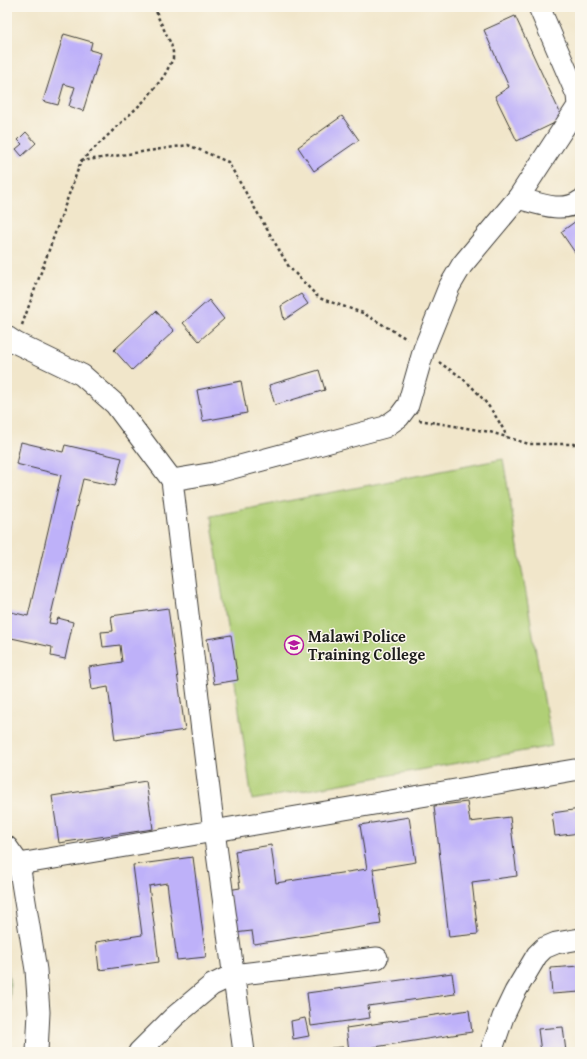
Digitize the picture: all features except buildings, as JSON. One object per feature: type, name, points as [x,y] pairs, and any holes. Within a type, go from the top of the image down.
[{"type":"street","points":[[172,480],[214,473],[385,427],[399,417],[408,406],[424,349],[449,287],[462,265],[518,198],[579,107],[577,95],[539,7]]},
{"type":"street","points":[[518,198],[556,207],[574,205],[580,201]]},
{"type":"street","points":[[12,340],[82,375],[110,399],[172,480],[214,830],[244,1052]]},
{"type":"street","points":[[19,864],[574,770]]},
{"type":"street","points":[[7,847],[19,864],[36,970],[39,1012],[37,1052]]},
{"type":"street","points":[[491,1052],[503,1017],[515,992],[537,955],[544,948],[556,943],[580,939]]},
{"type":"street","points":[[139,1052],[174,1017],[212,985],[233,975],[377,958]]},
{"type":"path","points":[[12,340],[81,161],[146,99],[164,76],[173,59],[171,44],[158,17],[155,7]]},
{"type":"path","points":[[81,161],[188,145],[228,162],[289,267]]},
{"type":"path","points":[[399,417],[490,432],[529,444],[580,444]]},
{"type":"green space","points":[[503,459],[552,746],[252,800],[211,516]]},
{"type":"green space","points":[[7,965],[10,983],[9,1052],[7,1052]]},
{"type":"place","name":"Malawi Police Training College","points":[[294,645]]}]
